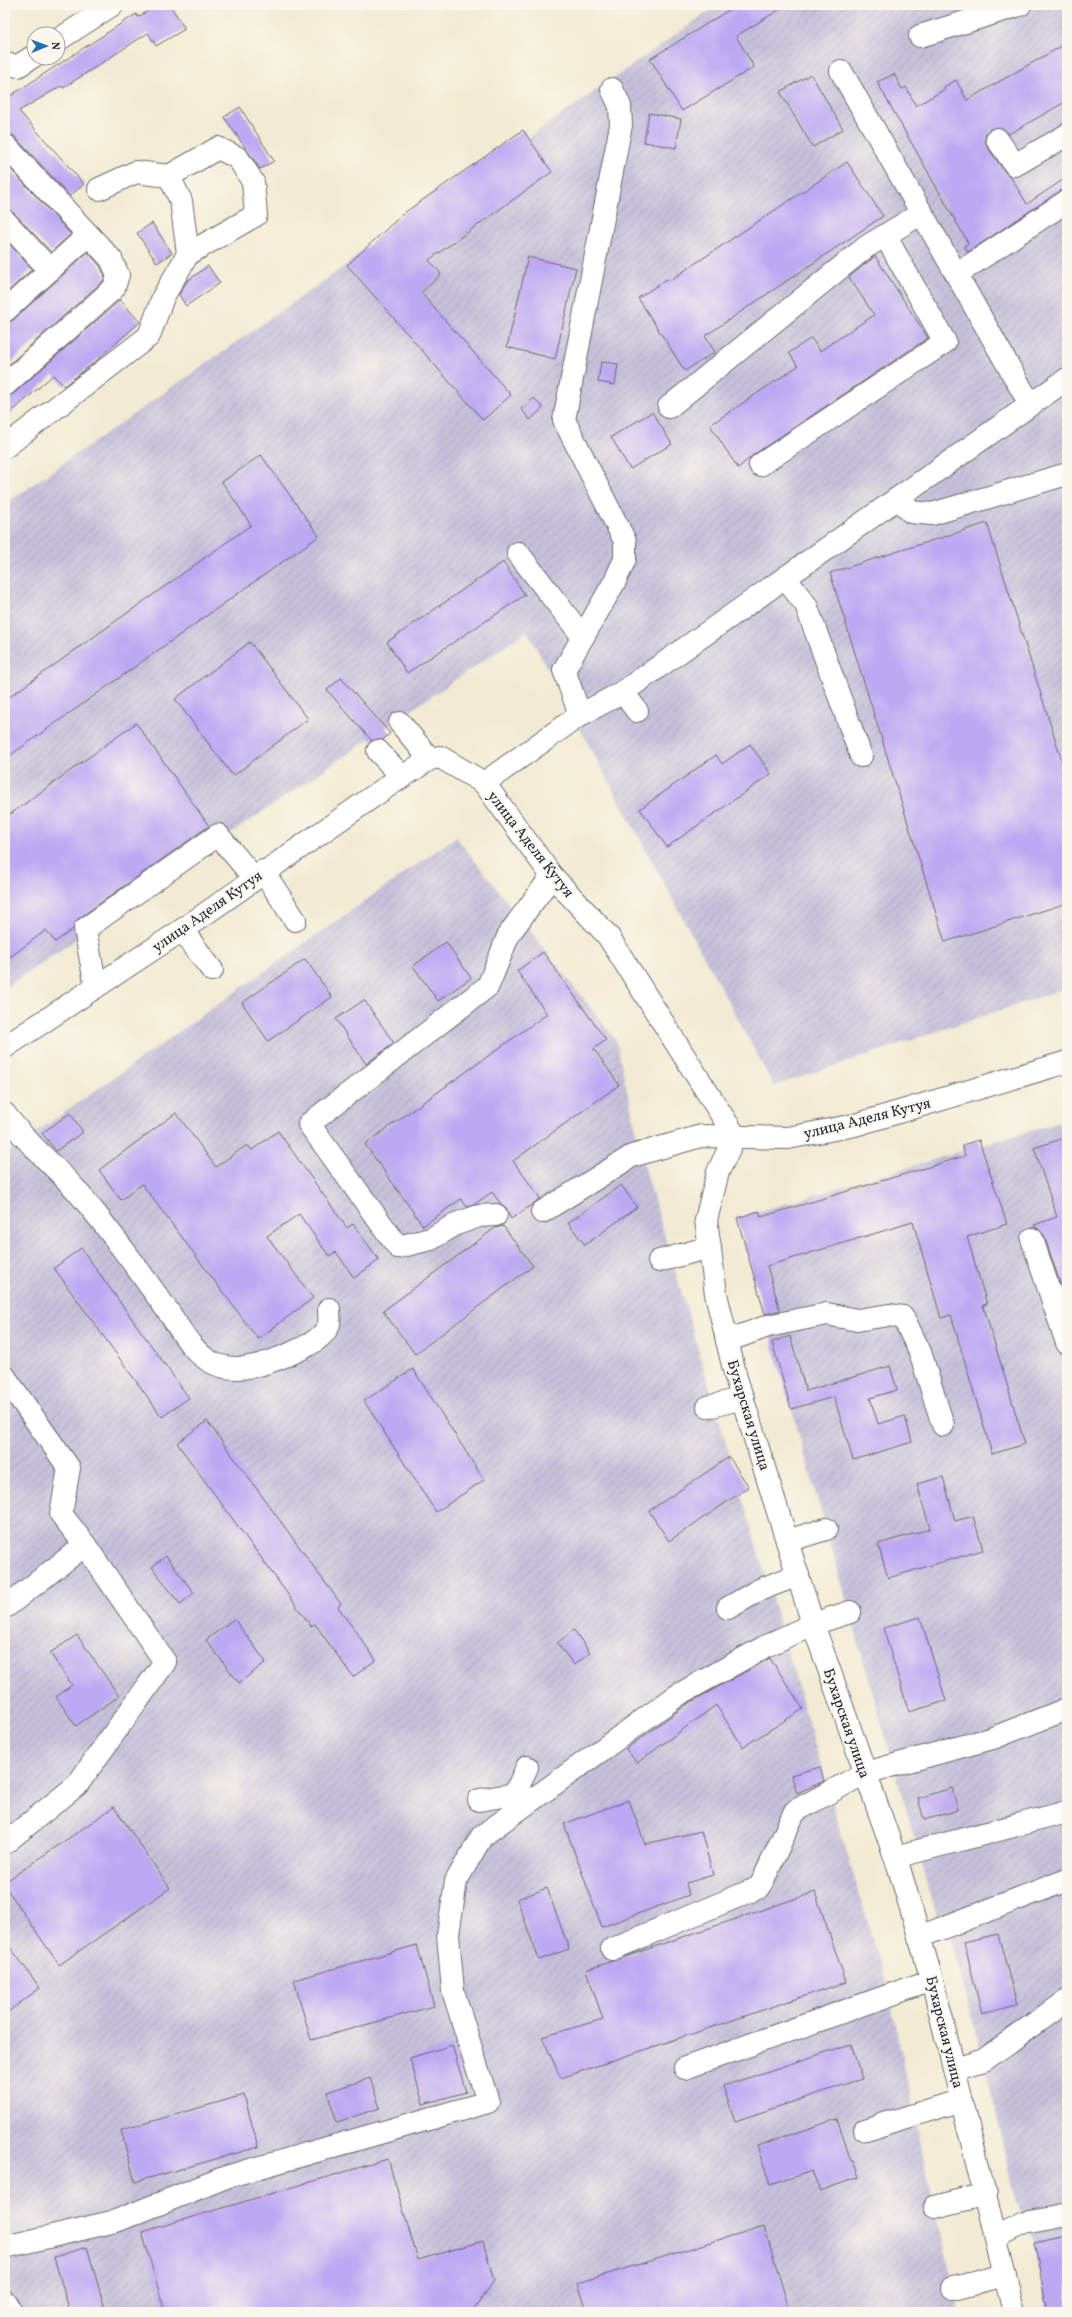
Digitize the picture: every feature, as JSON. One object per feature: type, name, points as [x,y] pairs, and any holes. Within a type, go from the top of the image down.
[{"type":"street","points":[[66,35],[112,5]]},
{"type":"street","points":[[920,36],[1020,5]]},
{"type":"street","points":[[5,64],[18,66],[26,61]]},
{"type":"street","points":[[841,71],[1030,404]]},
{"type":"street","points":[[580,715],[564,670],[615,581],[625,559],[626,541],[564,420],[621,125],[620,106],[612,89]]},
{"type":"street","points":[[997,139],[1015,165],[1067,135]]},
{"type":"street","points":[[5,145],[111,259],[118,276],[114,288],[5,385]]},
{"type":"street","points":[[5,447],[149,336],[163,296],[188,254],[256,214],[253,182],[238,158],[218,148],[169,176],[136,172],[99,189]]},
{"type":"street","points":[[169,176],[181,201],[188,254]]},
{"type":"street","points":[[957,274],[1067,201]]},
{"type":"street","points":[[669,407],[860,252],[922,213]]},
{"type":"street","points":[[5,221],[50,270]]},
{"type":"street","points":[[6,308],[88,236]]},
{"type":"street","points":[[760,465],[945,342],[886,237]]},
{"type":"street","points":[[484,784],[580,715],[623,692],[1067,379]]},
{"type":"street","points":[[898,498],[912,512],[932,514],[1067,474]]},
{"type":"street","points":[[518,554],[583,637]]},
{"type":"street","points":[[785,578],[806,606],[861,756]]},
{"type":"street","points":[[623,692],[637,711]]},
{"type":"street","points":[[400,723],[430,759]]},
{"type":"street","points":[[378,751],[402,777]]},
{"type":"street","name":"улица Аделя Кутуя","points":[[5,1047],[182,930],[258,875],[402,777],[430,759],[440,757],[484,784],[552,876],[608,936],[735,1136],[788,1138],[855,1125],[1067,1062]]},
{"type":"street","points":[[96,987],[85,929],[218,835],[258,875],[295,920]]},
{"type":"street","points":[[496,1215],[478,1216],[461,1222],[431,1239],[398,1247],[309,1124],[488,986],[509,934],[552,876]]},
{"type":"street","points":[[182,930],[212,970]]},
{"type":"street","points":[[5,1114],[22,1137],[76,1190],[134,1263],[192,1345],[213,1363],[233,1368],[250,1367],[279,1359],[303,1348],[319,1338],[329,1324],[329,1308]]},
{"type":"street","points":[[542,1212],[632,1156],[701,1136],[735,1136]]},
{"type":"street","name":"Бухарская улица","points":[[735,1136],[718,1172],[706,1220],[716,1294],[743,1398],[813,1624],[895,1857],[932,1980],[1014,2312]]},
{"type":"street","points":[[1032,1239],[1067,1343]]},
{"type":"street","points":[[659,1261],[710,1247]]},
{"type":"street","points":[[728,1341],[768,1326],[827,1314],[857,1320],[889,1315],[903,1317],[920,1352],[943,1425]]},
{"type":"street","points":[[5,1377],[69,1468],[61,1514],[85,1545],[165,1662],[77,1786],[5,1843]]},
{"type":"street","points":[[708,1407],[743,1398]]},
{"type":"street","points":[[787,1541],[826,1529]]},
{"type":"street","points":[[7,1606],[85,1545]]},
{"type":"street","points":[[728,1608],[759,1590],[798,1575]]},
{"type":"street","points":[[5,2247],[116,2221],[226,2177],[488,2102],[453,1991],[448,1935],[456,1881],[482,1836],[518,1801],[678,1695],[766,1646],[813,1624],[850,1612]]},
{"type":"street","points":[[612,1949],[760,1887],[795,1811],[865,1773],[994,1738],[1067,1709]]},
{"type":"street","points":[[518,1801],[527,1767]]},
{"type":"street","points":[[478,1800],[518,1801]]},
{"type":"street","points":[[895,1857],[1067,1812]]},
{"type":"street","points":[[919,1937],[1067,1880]]},
{"type":"street","points":[[685,2068],[932,1980]]},
{"type":"street","points":[[955,2069],[984,2060],[1067,2000]]},
{"type":"street","points":[[865,2130],[962,2100]]},
{"type":"street","points":[[935,2207],[986,2194]]},
{"type":"street","points":[[996,2236],[1025,2222],[1067,2214]]},
{"type":"street","points":[[954,2288],[1005,2275]]},
{"type":"street","points":[[5,2302],[11,2312]]},
{"type":"shaded area","points":[[718,5],[1067,5],[1067,988],[774,1086],[527,631],[5,988],[5,504]]},
{"type":"shaded area","points":[[456,837],[616,1040],[643,1162],[889,1995],[927,2174],[960,2312],[5,2312],[5,1154]]},
{"type":"shaded area","points":[[1067,1120],[1067,2312],[1048,2312],[1034,2243],[1017,2204],[989,2081],[949,1932],[937,1917],[737,1218]]},
{"type":"building","points":[[158,5],[170,5],[185,29],[156,46],[148,33],[63,88],[61,86],[19,111],[84,184],[70,196],[14,136],[5,133],[5,95],[7,98],[56,66],[66,66],[66,60],[136,14],[138,17]]},
{"type":"building","points":[[737,5],[787,5],[736,36],[754,67],[682,111],[650,59]]},
{"type":"building","points":[[1067,43],[1067,101],[1009,134],[1002,128],[990,129],[986,133],[985,140],[987,146],[1005,172],[1010,176],[1027,204],[1067,177],[1067,189],[1060,191],[968,252],[964,246],[968,243],[877,82],[894,74],[902,89],[906,87],[916,106],[945,89],[944,87],[956,80],[967,100]]},
{"type":"building","points":[[811,74],[843,129],[813,147],[780,92]]},
{"type":"building","points":[[240,107],[274,161],[260,169],[224,117]]},
{"type":"building","points":[[649,113],[681,119],[676,148],[644,142]]},
{"type":"building","points":[[523,130],[552,172],[429,260],[441,274],[421,293],[511,395],[483,420],[347,265],[404,213]]},
{"type":"building","points":[[847,162],[883,216],[705,336],[715,352],[685,371],[638,298],[667,279],[669,281]]},
{"type":"building","points":[[5,163],[71,234],[51,252],[14,213],[5,209]]},
{"type":"building","points":[[152,223],[172,253],[157,263],[137,233]]},
{"type":"building","points":[[5,239],[32,269],[7,292],[5,290]]},
{"type":"building","points":[[88,252],[100,266],[105,276],[103,281],[5,368],[5,324],[13,320]]},
{"type":"building","points":[[875,256],[928,338],[753,455],[738,468],[710,425],[798,366],[789,353],[811,338],[820,351],[874,315],[849,277]]},
{"type":"building","points":[[528,257],[576,268],[555,359],[507,347]]},
{"type":"building","points":[[208,266],[220,283],[186,306],[179,295],[187,281]]},
{"type":"building","points":[[120,300],[140,322],[96,361],[64,386],[53,375],[5,418],[5,397],[13,394]]},
{"type":"building","points":[[601,362],[618,364],[615,385],[598,382]]},
{"type":"building","points":[[534,398],[543,408],[530,420],[521,409]]},
{"type":"building","points":[[652,412],[672,444],[630,469],[611,437]]},
{"type":"building","points":[[261,455],[319,536],[5,759],[5,700],[251,525],[222,482]]},
{"type":"building","points":[[987,523],[1067,777],[1067,903],[945,942],[830,573]]},
{"type":"building","points":[[503,562],[525,595],[407,673],[387,642]]},
{"type":"building","points":[[250,642],[308,719],[233,776],[175,699]]},
{"type":"building","points":[[341,678],[390,733],[383,740],[372,741],[327,690]]},
{"type":"building","points":[[136,723],[209,826],[78,919],[73,929],[55,942],[46,930],[5,961],[5,818]]},
{"type":"building","points":[[750,744],[771,774],[667,847],[640,809],[716,755],[722,764]]},
{"type":"building","points":[[446,942],[471,978],[438,1001],[413,966]]},
{"type":"building","points":[[543,952],[606,1040],[594,1049],[619,1085],[513,1161],[540,1198],[533,1204],[511,1219],[506,1208],[500,1203],[492,1192],[475,1204],[467,1207],[461,1199],[423,1226],[365,1144],[547,1014],[517,971]]},
{"type":"building","points":[[305,959],[332,997],[268,1041],[242,1003]]},
{"type":"building","points":[[364,1000],[394,1043],[366,1064],[336,1019]]},
{"type":"building","points":[[70,1113],[83,1132],[56,1151],[42,1133]]},
{"type":"building","points":[[176,1113],[216,1167],[247,1145],[252,1150],[278,1131],[347,1228],[353,1224],[379,1260],[354,1278],[336,1252],[329,1256],[299,1214],[267,1236],[313,1298],[258,1339],[142,1184],[121,1200],[99,1170]]},
{"type":"building","points":[[1067,1137],[1067,1284],[1061,1286],[1044,1235],[1034,1225],[1057,1217],[1034,1148]]},
{"type":"building","points":[[979,1140],[1007,1224],[967,1237],[987,1304],[983,1305],[1025,1444],[992,1454],[951,1315],[941,1318],[913,1222],[767,1266],[780,1310],[765,1314],[737,1218],[759,1211],[761,1217],[965,1156],[962,1145]]},
{"type":"building","points":[[621,1185],[637,1207],[585,1245],[568,1223]]},
{"type":"building","points":[[503,1226],[533,1266],[415,1354],[383,1311],[495,1228]]},
{"type":"building","points":[[81,1248],[189,1398],[162,1417],[54,1268]]},
{"type":"building","points":[[790,1336],[806,1391],[890,1366],[897,1390],[870,1398],[878,1424],[905,1416],[912,1442],[853,1460],[834,1397],[791,1409],[772,1342]]},
{"type":"building","points":[[413,1369],[484,1480],[436,1512],[364,1401]]},
{"type":"building","points":[[207,1421],[341,1604],[338,1607],[376,1660],[353,1677],[315,1624],[311,1626],[177,1443]]},
{"type":"building","points":[[729,1457],[749,1487],[669,1541],[649,1511]]},
{"type":"building","points":[[943,1477],[955,1521],[973,1516],[983,1550],[888,1578],[878,1544],[930,1529],[917,1484]]},
{"type":"building","points":[[166,1556],[194,1593],[180,1604],[152,1567]]},
{"type":"building","points":[[920,1617],[946,1701],[909,1712],[883,1628]]},
{"type":"building","points":[[234,1619],[266,1662],[239,1683],[206,1640]]},
{"type":"building","points":[[574,1630],[590,1653],[574,1665],[557,1643]]},
{"type":"building","points":[[77,1635],[119,1696],[76,1726],[56,1697],[72,1685],[50,1653]]},
{"type":"building","points":[[770,1658],[803,1709],[743,1747],[716,1705],[637,1763],[626,1749],[689,1703]]},
{"type":"building","points":[[820,1767],[824,1781],[797,1793],[791,1775]]},
{"type":"building","points":[[952,1788],[958,1810],[924,1820],[918,1798]]},
{"type":"building","points":[[629,1800],[645,1844],[701,1831],[713,1875],[686,1883],[689,1895],[602,1927],[564,1824]]},
{"type":"building","points":[[114,1807],[170,1888],[59,1965],[5,1886],[5,1882]]},
{"type":"building","points":[[547,1888],[569,1949],[539,1960],[517,1899]]},
{"type":"building","points":[[815,1892],[846,1982],[561,2078],[542,2037],[603,2019],[586,1970]]},
{"type":"building","points":[[998,1934],[1017,2005],[982,2014],[964,1942]]},
{"type":"building","points":[[5,1940],[40,1988],[5,2014]]},
{"type":"building","points":[[417,1945],[434,2006],[311,2040],[294,1980]]},
{"type":"building","points":[[851,2044],[862,2079],[735,2121],[723,2086]]},
{"type":"building","points":[[452,2045],[466,2092],[423,2104],[410,2058]]},
{"type":"building","points":[[370,2078],[380,2108],[337,2122],[327,2092]]},
{"type":"building","points":[[244,2095],[258,2147],[135,2182],[121,2130]]},
{"type":"building","points":[[837,2119],[851,2161],[853,2161],[859,2177],[820,2191],[812,2171],[770,2185],[757,2146]]},
{"type":"building","points":[[388,2159],[418,2260],[483,2241],[494,2281],[472,2312],[165,2312],[142,2232]]},
{"type":"building","points":[[764,2226],[790,2312],[587,2312],[578,2283]]},
{"type":"building","points":[[1067,2236],[1067,2312],[1048,2312],[1034,2243]]},
{"type":"building","points":[[87,2247],[106,2312],[70,2312],[54,2257]]}]
